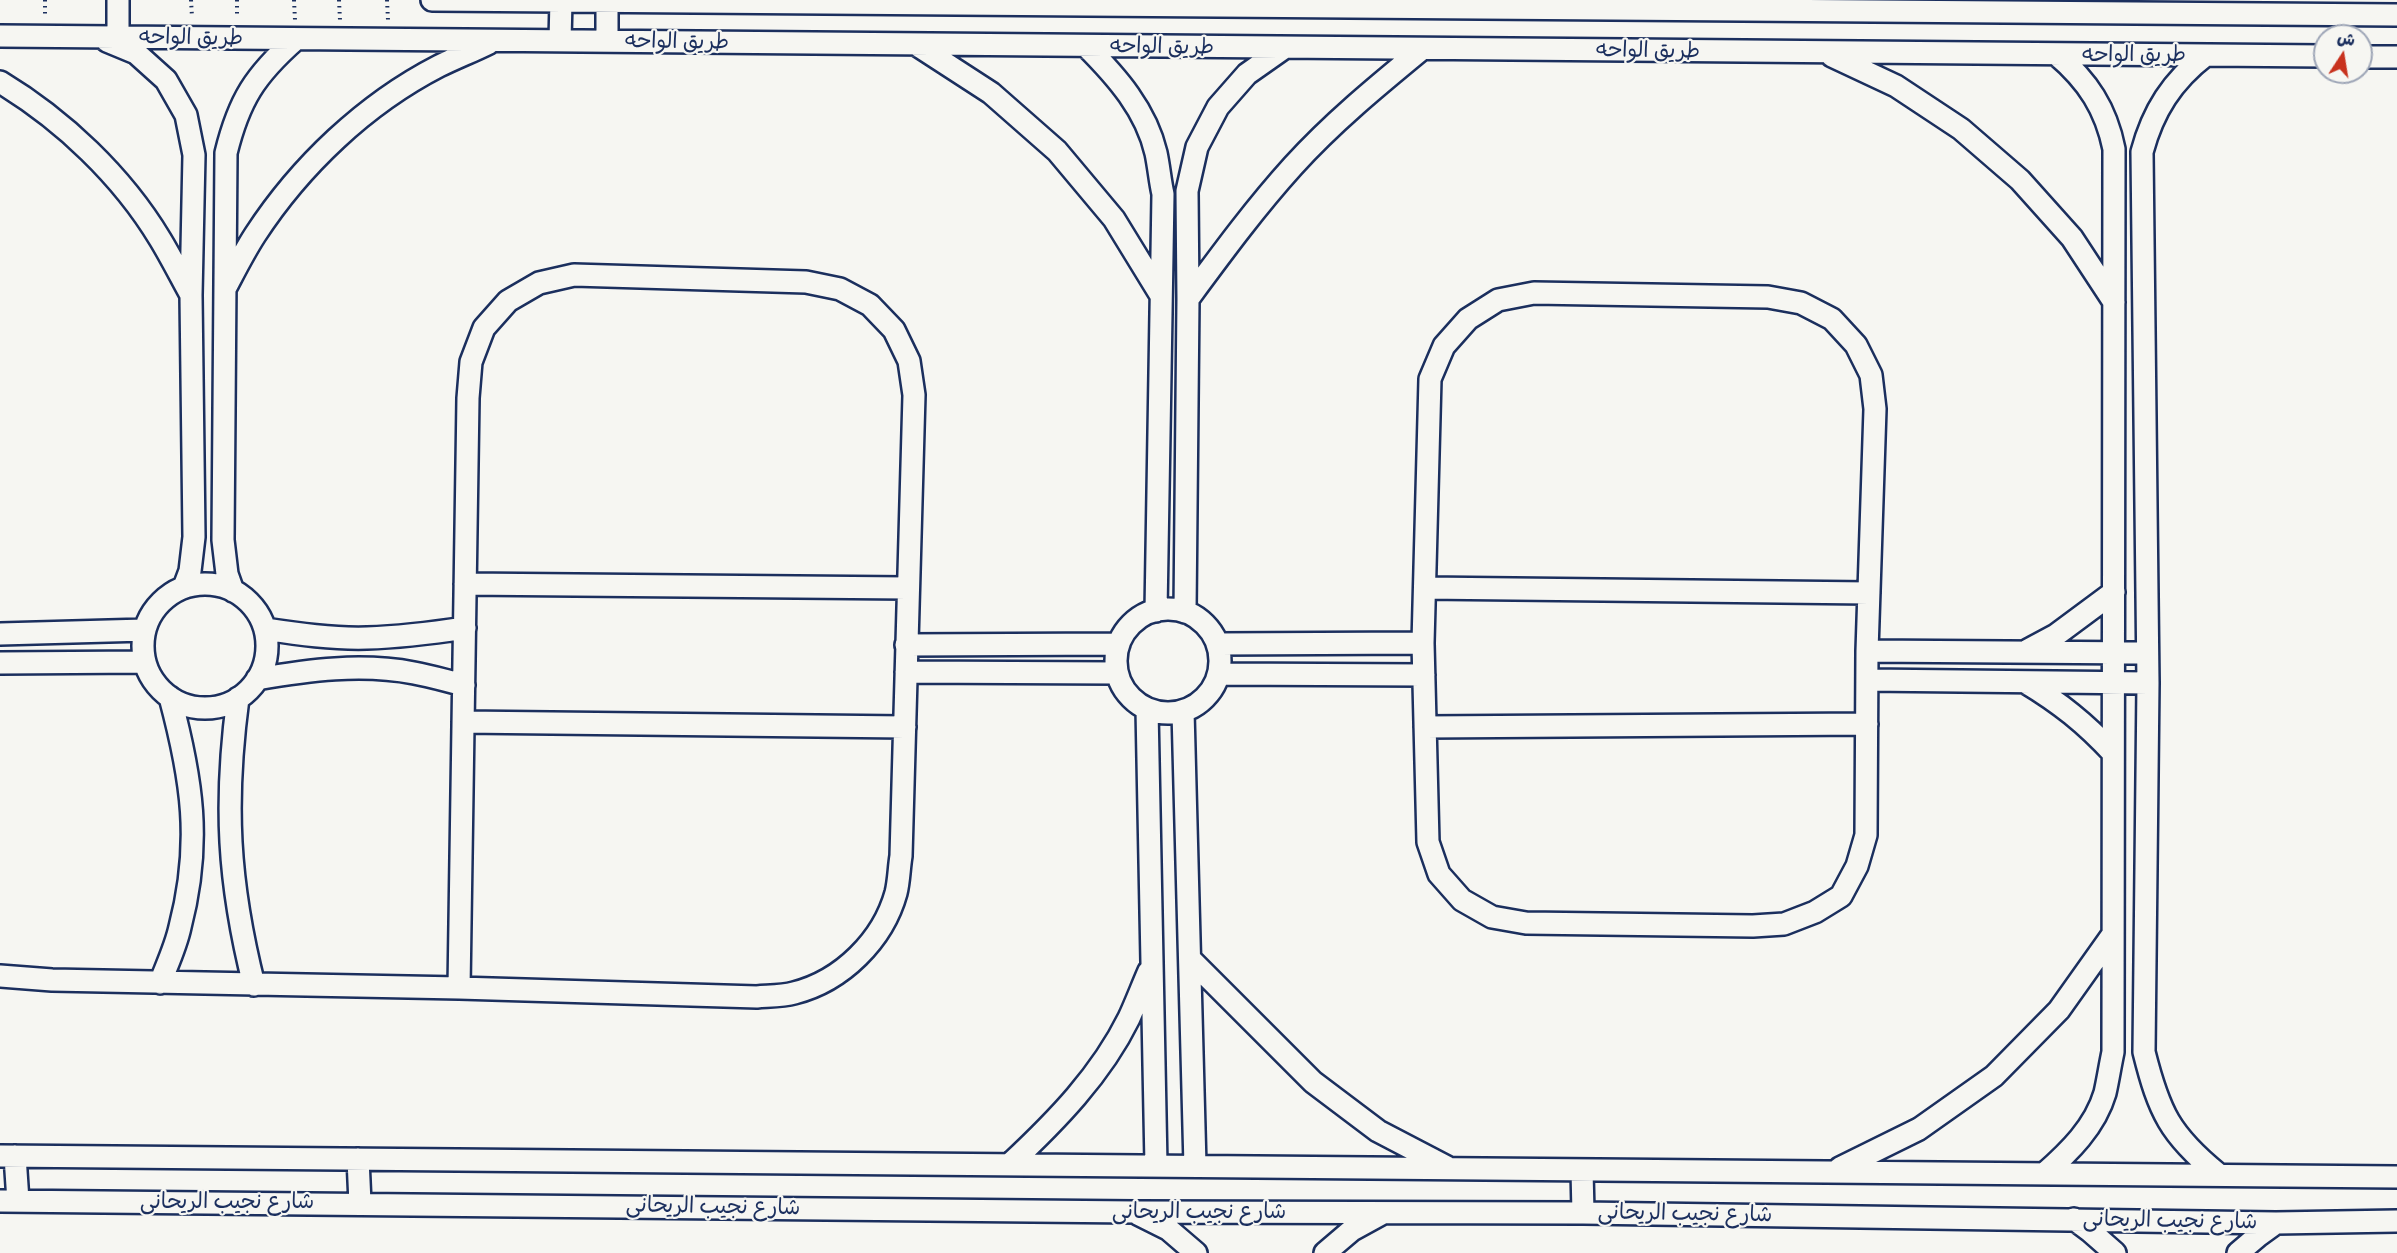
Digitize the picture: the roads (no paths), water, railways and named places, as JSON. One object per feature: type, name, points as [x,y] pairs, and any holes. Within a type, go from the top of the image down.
[{"type":"street","points":[[118,0],[108,37],[136,53],[166,80],[186,116],[194,155],[192,304],[194,537],[190,571],[184,587]]},
{"type":"street","name":"طريق الواحه","points":[[432,0],[944,2],[2397,15]]},
{"type":"street","points":[[560,41],[561,0]]},
{"type":"street","points":[[2121,13],[2152,0]]},
{"type":"street","points":[[2352,15],[2369,0]]},
{"type":"street","points":[[607,1],[607,41]]},
{"type":"street","name":"طريق الواحه","points":[[0,36],[2313,56]]},
{"type":"street","points":[[233,591],[227,574],[223,540],[226,153],[234,120],[249,89],[270,62],[296,39]]},
{"type":"street","points":[[224,291],[255,236],[292,185],[335,140],[402,88],[438,66],[495,40]]},
{"type":"street","points":[[917,45],[991,93],[1057,151],[1114,219],[1160,294]]},
{"type":"street","points":[[1086,46],[1117,76],[1141,112],[1156,152],[1163,194],[1156,611]]},
{"type":"street","points":[[1185,612],[1187,191],[1197,147],[1218,107],[1247,74],[1284,48]]},
{"type":"street","points":[[1188,299],[1239,230],[1294,165],[1356,105],[1422,49]]},
{"type":"street","points":[[1826,53],[1896,86],[1961,129],[1995,158],[2020,180],[2072,238],[2114,302]]},
{"type":"street","points":[[2044,1174],[2070,1152],[2090,1126],[2104,1095],[2113,1052],[2114,149],[2104,113],[2084,80],[2056,54]]},
{"type":"street","points":[[2206,55],[2190,67],[2164,97],[2151,124],[2142,152],[2148,653],[2144,1052],[2154,1092],[2169,1123],[2191,1152],[2218,1174]]},
{"type":"street","points":[[2373,57],[2397,57]]},
{"type":"street","points":[[0,82],[21,95],[73,136],[120,184],[159,237],[192,304],[224,312]]},
{"type":"street","points":[[0,976],[160,983],[459,988],[758,997],[795,993],[829,979],[859,956],[882,927],[896,892],[901,856],[914,395],[909,361],[894,330],[870,305],[840,289],[806,282],[574,275],[538,283],[508,301],[484,328],[471,362],[459,988]]},
{"type":"street","points":[[1534,293],[1768,297],[1802,303],[1832,319],[1856,345],[1871,375],[1875,409],[1867,651],[1866,835],[1857,866],[1841,896],[1815,912],[1784,924],[1753,926],[1526,923],[1491,917],[1462,900],[1439,874],[1428,842],[1424,675],[1425,588],[1430,379],[1444,346],[1468,319],[1498,300],[1534,293]]},
{"type":"street","points":[[201,584],[217,585],[233,591],[253,606],[265,629],[266,655],[257,680],[238,698],[222,705],[204,707],[186,705],[170,697],[154,681],[145,662],[142,646],[145,630],[153,612],[167,597],[184,587],[201,584]]},
{"type":"street","points":[[465,584],[908,588]]},
{"type":"street","points":[[1425,588],[1869,593]]},
{"type":"street","points":[[2024,652],[2056,635],[2114,592]]},
{"type":"street","points":[[1171,609],[1185,612],[1199,619],[1210,630],[1218,644],[1221,659],[1219,674],[1206,697],[1196,706],[1171,713],[1147,709],[1128,694],[1118,673],[1116,658],[1119,644],[1127,629],[1140,618],[1156,611],[1171,609]]},
{"type":"street","points":[[265,629],[315,636],[365,638],[415,635],[465,628]]},
{"type":"street","points":[[0,634],[145,630]]},
{"type":"street","points":[[1218,644],[1424,643]]},
{"type":"street","points":[[906,645],[1119,644]]},
{"type":"street","points":[[1867,651],[2148,653]]},
{"type":"street","points":[[0,663],[145,662]]},
{"type":"street","points":[[257,680],[309,670],[361,668],[413,673],[464,685]]},
{"type":"street","points":[[906,672],[1118,673]]},
{"type":"street","points":[[1219,674],[1424,675]]},
{"type":"street","points":[[1867,680],[2148,683]]},
{"type":"street","points":[[2024,682],[2057,702],[2087,725],[2113,753]]},
{"type":"street","points":[[160,983],[180,929],[192,860],[193,813],[186,755],[170,697]]},
{"type":"street","points":[[238,698],[231,746],[228,794],[229,843],[240,929],[254,985]]},
{"type":"street","points":[[1147,709],[1156,1165]]},
{"type":"street","points":[[1183,711],[1195,1166]]},
{"type":"street","points":[[463,722],[905,727]]},
{"type":"street","points":[[1425,727],[1867,724]]},
{"type":"street","points":[[1835,1170],[1918,1130],[1994,1076],[2059,1010],[2113,934]]},
{"type":"street","points":[[1190,959],[1313,1082],[1378,1131],[1450,1168]]},
{"type":"street","points":[[1010,1164],[1056,1121],[1095,1072],[1128,1019],[1152,962]]},
{"type":"street","points":[[2113,1052],[2144,1052]]},
{"type":"street","points":[[7,1156],[9,1201]]},
{"type":"street","name":"شارع نجيب الريحانى","points":[[7,1156],[1582,1170],[1835,1170],[2397,1177]]},
{"type":"street","points":[[358,1159],[360,1203]]},
{"type":"street","points":[[1582,1170],[1582,1213]]},
{"type":"street","name":"شارع نجيب الريحانى","points":[[9,1201],[1135,1212],[1582,1213],[2276,1223],[2397,1221]]},
{"type":"street","points":[[1135,1212],[1168,1229],[1196,1253]]},
{"type":"street","points":[[1325,1253],[1352,1230],[1385,1212]]},
{"type":"street","points":[[2074,1219],[2115,1253]]},
{"type":"street","points":[[2238,1253],[2276,1223]]}]
